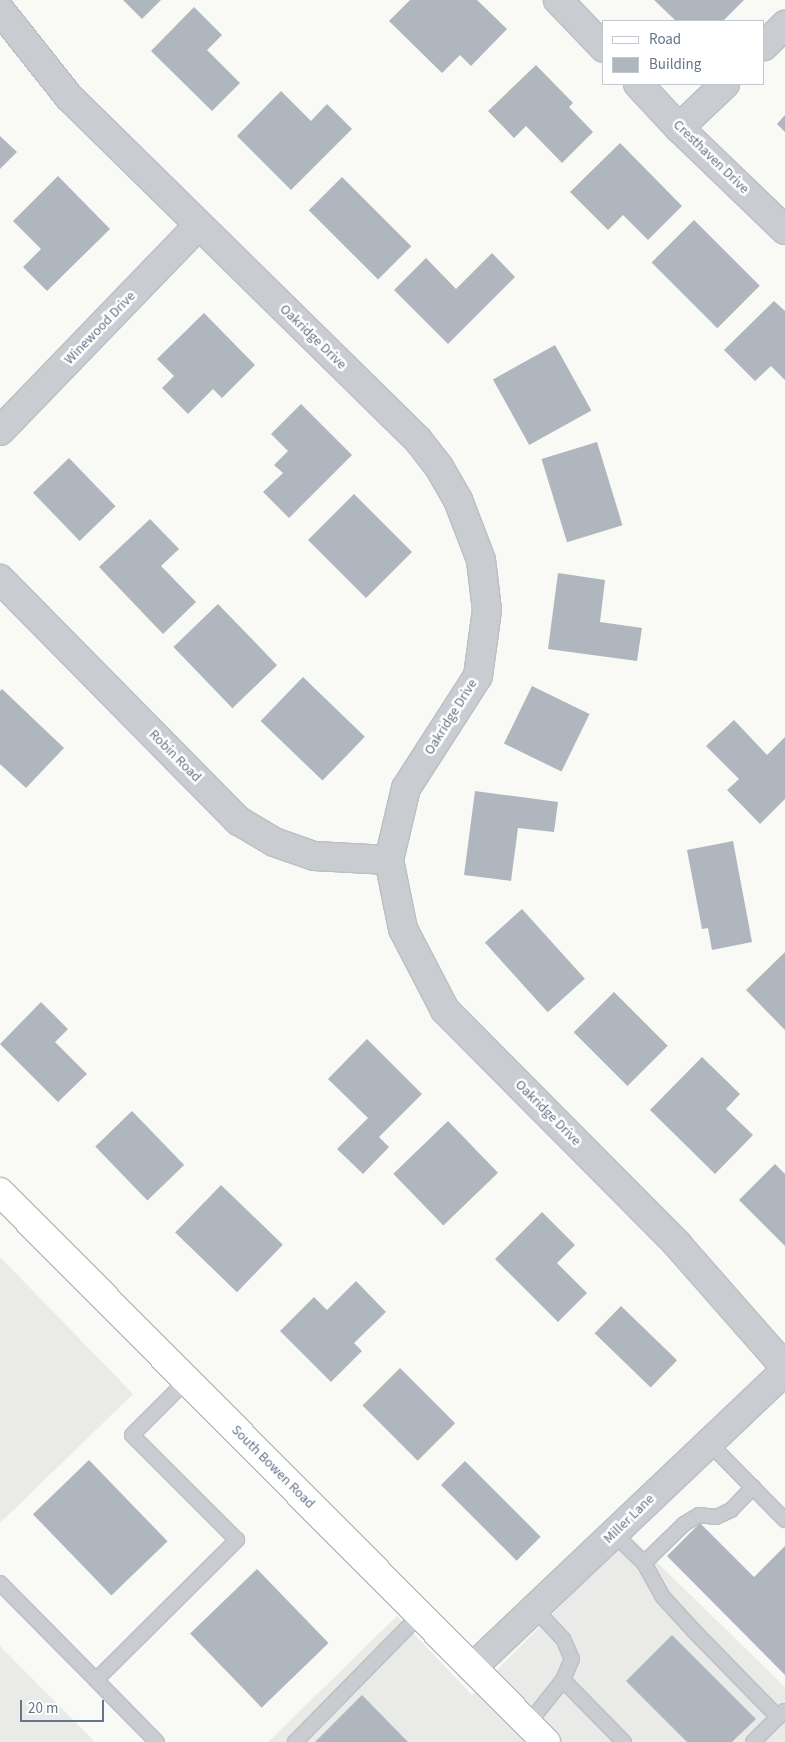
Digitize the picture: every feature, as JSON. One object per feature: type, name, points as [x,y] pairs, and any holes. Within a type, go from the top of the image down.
[{"type":"main road","name":"South Bowen Road","points":[[0,1192],[537,1733]]},
{"type":"street","points":[[558,0],[602,46]]},
{"type":"street","name":"Oakridge Drive","points":[[0,10],[70,96],[418,440],[439,467],[458,500],[481,560],[487,610],[478,676],[406,788],[388,860],[403,929],[446,1010],[677,1244],[783,1377]]},
{"type":"street","points":[[765,45],[785,25]]},
{"type":"street","name":"Cresthaven Drive","points":[[639,85],[679,128],[785,230]]},
{"type":"street","points":[[679,128],[724,85]]},
{"type":"street","name":"Winewood Drive","points":[[0,431],[199,225]]},
{"type":"street","name":"Robin Road","points":[[0,579],[239,821],[274,842],[314,856],[388,860]]},
{"type":"street","name":"Miller Lane","points":[[472,1668],[710,1443],[783,1377]]},
{"type":"lane","points":[[96,1680],[237,1540],[132,1435],[187,1380]]},
{"type":"lane","points":[[710,1443],[785,1520]]},
{"type":"lane","points":[[644,1562],[684,1524],[699,1515],[716,1517],[731,1510],[753,1487]]},
{"type":"lane","points":[[614,1534],[644,1562],[663,1597],[692,1630],[782,1714],[753,1742]]},
{"type":"lane","points":[[0,1583],[157,1742]]},
{"type":"lane","points":[[535,1609],[563,1639],[572,1659],[537,1733]]},
{"type":"lane","points":[[295,1742],[420,1615]]},
{"type":"lane","points":[[563,1680],[624,1742]]},
{"type":"shaded area","points":[[0,1257],[133,1394],[0,1523]]},
{"type":"shaded area","points":[[630,1536],[785,1687],[785,1742],[268,1742],[397,1616],[472,1695]]},
{"type":"shaded area","points":[[0,1646],[95,1742],[0,1742]]},
{"type":"building","points":[[123,0],[161,0],[142,19]]},
{"type":"building","points":[[410,0],[477,0],[507,29],[471,66],[460,55],[442,73],[389,21]]},
{"type":"building","points":[[654,0],[744,0],[724,20],[675,20]]},
{"type":"building","points":[[194,7],[222,35],[207,50],[240,83],[212,111],[151,51]]},
{"type":"building","points":[[536,65],[573,103],[569,107],[593,132],[562,163],[526,126],[514,138],[488,111]]},
{"type":"building","points":[[281,91],[311,121],[327,104],[352,129],[291,190],[237,136]]},
{"type":"building","points":[[785,115],[785,132],[777,124]]},
{"type":"building","points":[[0,136],[17,152],[0,169]]},
{"type":"building","points":[[620,143],[682,206],[648,240],[623,215],[608,230],[570,192]]},
{"type":"building","points":[[58,176],[110,229],[47,291],[23,267],[41,249],[13,221]]},
{"type":"building","points":[[342,177],[411,246],[378,280],[309,210]]},
{"type":"building","points":[[694,220],[760,286],[717,328],[652,262]]},
{"type":"building","points":[[492,253],[515,277],[448,344],[394,290],[426,258],[456,289]]},
{"type":"building","points":[[774,301],[785,311],[785,380],[771,366],[755,381],[724,350]]},
{"type":"building","points":[[204,313],[255,365],[222,398],[213,389],[188,414],[162,388],[174,376],[157,359]]},
{"type":"building","points":[[555,345],[591,411],[529,445],[493,379]]},
{"type":"building","points":[[301,404],[352,455],[289,518],[263,492],[283,473],[274,465],[288,451],[271,434]]},
{"type":"building","points":[[597,442],[622,525],[567,542],[542,459]]},
{"type":"building","points":[[69,458],[116,506],[80,541],[33,493]]},
{"type":"building","points":[[354,494],[412,552],[366,598],[308,540]]},
{"type":"building","points":[[150,519],[179,549],[161,566],[196,602],[163,634],[99,567]]},
{"type":"building","points":[[558,573],[605,580],[600,622],[642,628],[637,661],[548,649]]},
{"type":"building","points":[[218,604],[277,665],[232,708],[173,647]]},
{"type":"building","points":[[303,677],[365,737],[322,781],[261,721]]},
{"type":"building","points":[[532,686],[590,714],[561,772],[504,744]]},
{"type":"building","points":[[2,689],[64,748],[26,788],[0,764],[0,691]]},
{"type":"building","points":[[734,720],[767,755],[785,737],[785,799],[760,824],[727,790],[739,779],[706,746]]},
{"type":"building","points":[[475,791],[558,802],[554,832],[518,828],[511,881],[464,875]]},
{"type":"building","points":[[733,841],[752,942],[712,950],[708,928],[702,929],[687,850]]},
{"type":"building","points":[[522,909],[585,979],[548,1012],[485,942]]},
{"type":"building","points":[[785,952],[785,1030],[746,990]]},
{"type":"building","points":[[614,992],[668,1046],[627,1086],[574,1032]]},
{"type":"building","points":[[41,1002],[68,1029],[55,1042],[87,1074],[58,1102],[0,1044]]},
{"type":"building","points":[[367,1039],[422,1094],[379,1137],[389,1147],[363,1174],[337,1149],[368,1118],[328,1079]]},
{"type":"building","points":[[702,1057],[740,1094],[726,1109],[753,1135],[715,1174],[650,1110]]},
{"type":"building","points":[[132,1111],[184,1165],[147,1200],[95,1146]]},
{"type":"building","points":[[448,1121],[498,1173],[443,1226],[393,1174]]},
{"type":"building","points":[[775,1164],[785,1174],[785,1246],[739,1200]]},
{"type":"building","points":[[221,1185],[283,1245],[237,1292],[175,1232]]},
{"type":"building","points":[[542,1212],[575,1245],[557,1263],[587,1293],[558,1322],[495,1259]]},
{"type":"building","points":[[356,1281],[386,1312],[354,1343],[362,1351],[331,1382],[280,1331],[314,1297],[327,1310]]},
{"type":"building","points":[[621,1306],[677,1360],[651,1388],[595,1333]]},
{"type":"building","points":[[400,1368],[455,1423],[418,1461],[363,1405]]},
{"type":"building","points":[[89,1460],[167,1541],[111,1595],[33,1514]]},
{"type":"building","points":[[465,1461],[541,1537],[517,1561],[441,1485]]},
{"type":"building","points":[[700,1523],[754,1577],[785,1546],[785,1675],[667,1556]]},
{"type":"building","points":[[257,1569],[329,1643],[262,1708],[190,1634]]},
{"type":"building","points":[[672,1635],[756,1719],[732,1742],[687,1742],[626,1681]]},
{"type":"building","points":[[362,1695],[408,1742],[315,1742]]}]
